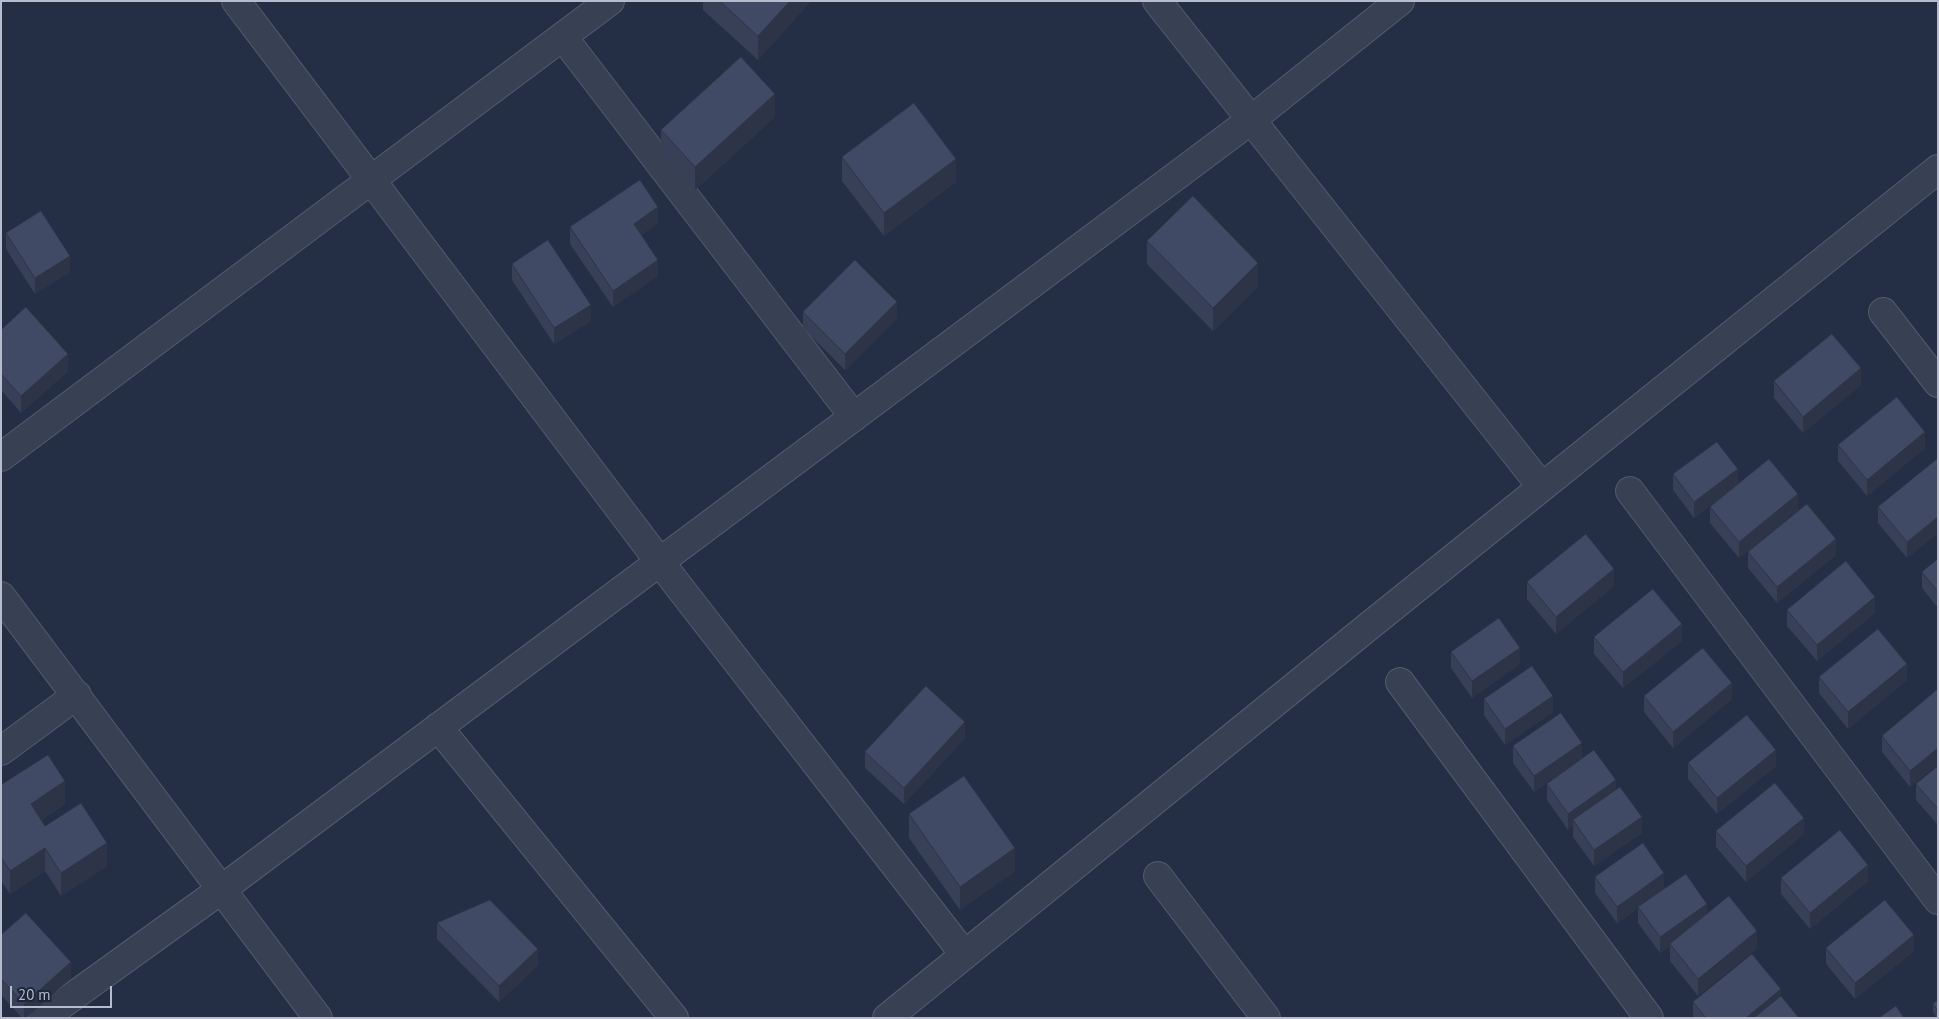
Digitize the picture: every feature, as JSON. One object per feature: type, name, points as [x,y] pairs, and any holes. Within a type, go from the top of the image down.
[{"type":"street","points":[[236,1],[659,562],[964,954]]},
{"type":"street","points":[[1,457],[610,1]]},
{"type":"street","points":[[1157,1],[1542,487]]},
{"type":"street","points":[[43,1018],[222,889],[1252,120],[1400,1]]},
{"type":"street","points":[[563,37],[854,417]]},
{"type":"street","points":[[887,1018],[1938,169]]},
{"type":"street","points":[[1883,312],[1938,383]]},
{"type":"street","points":[[1630,491],[1938,900]]},
{"type":"street","points":[[1,596],[318,1018]]},
{"type":"street","points":[[1400,682],[1649,1018]]},
{"type":"street","points":[[1,751],[77,695]]},
{"type":"street","points":[[438,727],[674,1018]]},
{"type":"street","points":[[1158,876],[1266,1018]]},
{"type":"building","points":[[720,1],[790,1],[758,36]]},
{"type":"building","points":[[741,57],[775,94],[695,167],[661,130]]},
{"type":"building","points":[[914,103],[956,159],[884,213],[842,157]]},
{"type":"building","points":[[640,180],[658,207],[634,224],[658,260],[613,291],[570,227]]},
{"type":"building","points":[[1193,196],[1258,263],[1213,308],[1147,241]]},
{"type":"building","points":[[41,211],[70,256],[35,278],[6,233]]},
{"type":"building","points":[[548,240],[591,305],[554,328],[512,264]]},
{"type":"building","points":[[855,260],[897,302],[845,354],[803,312]]},
{"type":"building","points":[[26,307],[68,354],[21,396],[1,374],[1,330]]},
{"type":"building","points":[[1832,334],[1861,368],[1803,417],[1774,381]]},
{"type":"building","points":[[1897,397],[1925,432],[1867,480],[1838,445]]},
{"type":"building","points":[[1717,442],[1738,469],[1694,502],[1673,474]]},
{"type":"building","points":[[1769,459],[1798,494],[1739,542],[1710,507]]},
{"type":"building","points":[[1937,459],[1938,517],[1907,542],[1878,507]]},
{"type":"building","points":[[1807,504],[1836,539],[1777,587],[1748,552]]},
{"type":"building","points":[[1586,534],[1614,569],[1556,617],[1527,582]]},
{"type":"building","points":[[1938,559],[1938,592],[1922,572]]},
{"type":"building","points":[[1846,561],[1875,597],[1817,645],[1787,610]]},
{"type":"building","points":[[1653,589],[1682,624],[1623,672],[1594,637]]},
{"type":"building","points":[[1499,618],[1520,648],[1472,681],[1451,652]]},
{"type":"building","points":[[1878,629],[1907,664],[1848,712],[1819,677]]},
{"type":"building","points":[[1703,648],[1732,683],[1673,732],[1644,696]]},
{"type":"building","points":[[1532,666],[1553,696],[1505,729],[1484,699]]},
{"type":"building","points":[[926,686],[965,722],[904,788],[865,752]]},
{"type":"building","points":[[1938,689],[1938,748],[1910,771],[1882,736]]},
{"type":"building","points":[[1561,713],[1582,743],[1534,776],[1513,746]]},
{"type":"building","points":[[1747,715],[1776,750],[1717,798],[1688,763]]},
{"type":"building","points":[[1594,750],[1616,780],[1568,814],[1547,784]]},
{"type":"building","points":[[48,755],[65,781],[31,804],[45,826],[81,803],[107,843],[61,873],[45,848],[10,871],[1,857],[1,785]]},
{"type":"building","points":[[1938,766],[1938,809],[1916,784]]},
{"type":"building","points":[[964,776],[1015,848],[960,887],[909,814]]},
{"type":"building","points":[[1775,783],[1804,818],[1746,866],[1716,831]]},
{"type":"building","points":[[1620,787],[1642,817],[1594,850],[1573,820]]},
{"type":"building","points":[[1840,830],[1868,865],[1810,913],[1781,878]]},
{"type":"building","points":[[1643,843],[1664,873],[1617,907],[1595,877]]},
{"type":"building","points":[[1686,874],[1707,904],[1660,937],[1638,907]]},
{"type":"building","points":[[1729,896],[1757,931],[1698,979],[1670,944]]},
{"type":"building","points":[[490,900],[538,949],[499,986],[437,923]]},
{"type":"building","points":[[1885,900],[1914,935],[1855,983],[1826,948]]},
{"type":"building","points":[[26,913],[71,962],[24,1004],[1,979],[1,935]]},
{"type":"building","points":[[1752,954],[1781,989],[1746,1018],[1706,1018],[1693,1002]]},
{"type":"building","points":[[1781,996],[1799,1018],[1754,1018]]},
{"type":"building","points":[[1938,1000],[1938,1011],[1933,1004]]},
{"type":"building","points":[[1896,1006],[1904,1018],[1879,1018]]}]
